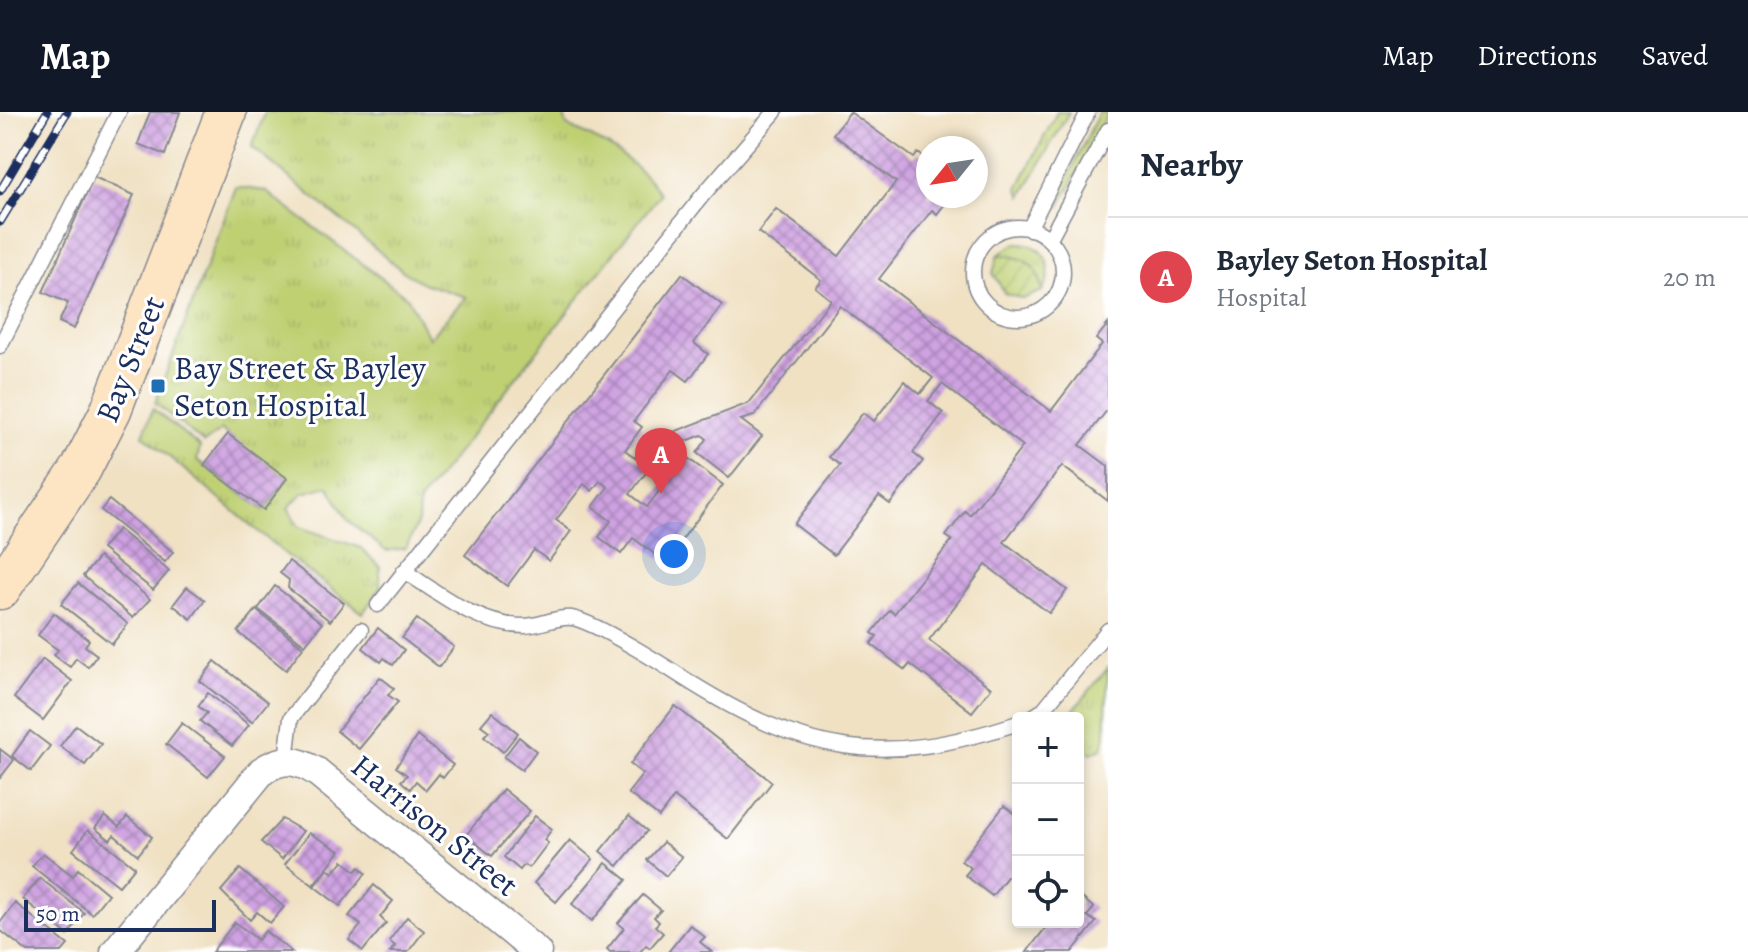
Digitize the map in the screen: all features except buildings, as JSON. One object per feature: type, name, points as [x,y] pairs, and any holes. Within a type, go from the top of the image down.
[{"type":"main road","name":"Bay Street","points":[[0,589],[81,469],[111,410],[226,112]]},
{"type":"street","points":[[115,952],[262,771],[286,760]]},
{"type":"street","name":"Harrison Street","points":[[286,760],[301,762],[317,772],[537,952]]},
{"type":"lane","points":[[0,346],[119,112]]},
{"type":"lane","points":[[378,605],[692,208],[775,112]]},
{"type":"lane","points":[[1029,229],[1088,112]]},
{"type":"lane","points":[[1049,240],[1108,130]]},
{"type":"lane","points":[[1011,228],[1029,229],[1049,240],[1061,257],[1064,273],[1061,288],[1053,302],[1041,312],[1026,317],[996,312],[976,288],[976,257],[996,233],[1011,228]]},
{"type":"lane","points":[[404,571],[474,615],[523,626],[572,618],[649,656],[733,709],[828,746],[895,751],[939,744],[1012,725]]},
{"type":"lane","points":[[286,760],[291,718],[361,630]]},
{"type":"lane","points":[[1040,712],[1108,630]]},
{"type":"green space","points":[[265,112],[563,112],[567,126],[619,153],[660,194],[419,502],[418,522],[406,548],[386,551],[348,520],[328,486],[303,493],[288,508],[299,527],[361,548],[380,567],[380,588],[363,613],[284,553],[143,435],[153,409],[200,447],[197,460],[264,510],[287,479],[221,430],[204,443],[155,403],[236,187],[265,191],[408,298],[429,338],[466,297],[423,283],[404,272],[252,147]]},
{"type":"green space","points":[[1057,112],[1069,112],[1022,196],[1018,188]]},
{"type":"green space","points":[[1099,112],[1108,113],[1060,206],[1053,208]]},
{"type":"green space","points":[[1016,243],[1034,247],[1046,258],[1048,274],[1042,291],[1037,274],[1028,263],[1015,257],[998,255]]},
{"type":"green space","points":[[998,255],[1029,263],[1038,274],[1042,291],[1023,299],[1005,294],[993,273]]},
{"type":"green space","points":[[1108,668],[1102,748],[1091,753],[1084,747],[1084,712],[1072,712]]},
{"type":"railway","points":[[0,191],[47,112]]},
{"type":"railway","points":[[0,222],[67,112]]},
{"type":"place","name":"Bay Street & Bayley Seton Hospital","points":[[158,386]]},
{"type":"place","name":"Bayley Seton Hospital","points":[[661,494]]}]
